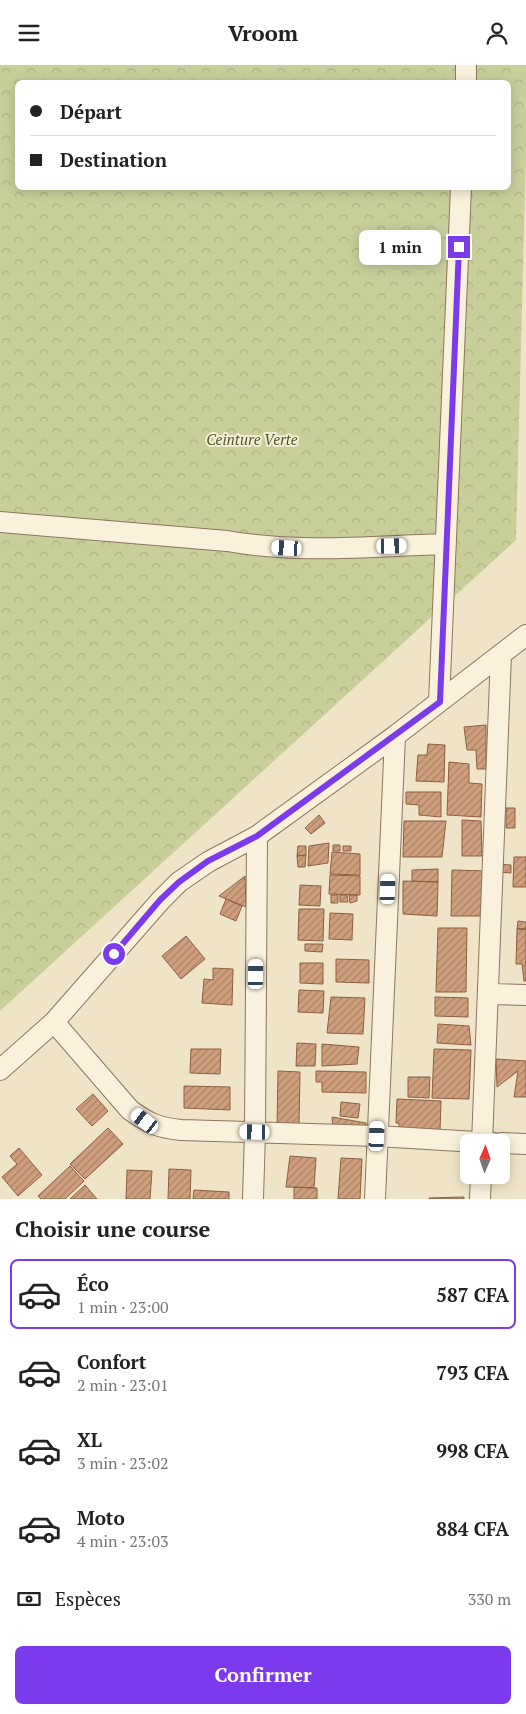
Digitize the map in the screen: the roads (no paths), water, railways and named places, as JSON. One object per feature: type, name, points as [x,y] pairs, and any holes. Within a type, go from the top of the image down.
[{"type":"street","points":[[466,65],[466,80]]},
{"type":"street","points":[[440,702],[461,190]]},
{"type":"street","points":[[0,523],[227,541],[258,547],[446,545]]},
{"type":"street","points":[[0,1070],[54,1022],[160,900],[179,882],[208,861],[257,836],[395,737],[526,635]]},
{"type":"street","points":[[482,1134],[501,654]]},
{"type":"street","points":[[375,1199],[395,737]]},
{"type":"street","points":[[253,1199],[257,836]]},
{"type":"street","points":[[488,995],[526,995]]},
{"type":"street","points":[[54,1022],[130,1109],[145,1121],[162,1128],[460,1141]]},
{"type":"street","points":[[510,1143],[526,1144]]},
{"type":"street","points":[[480,1199],[481,1184]]},
{"type":"park label","name":"Ceinture Verte","points":[[252,440]]}]
